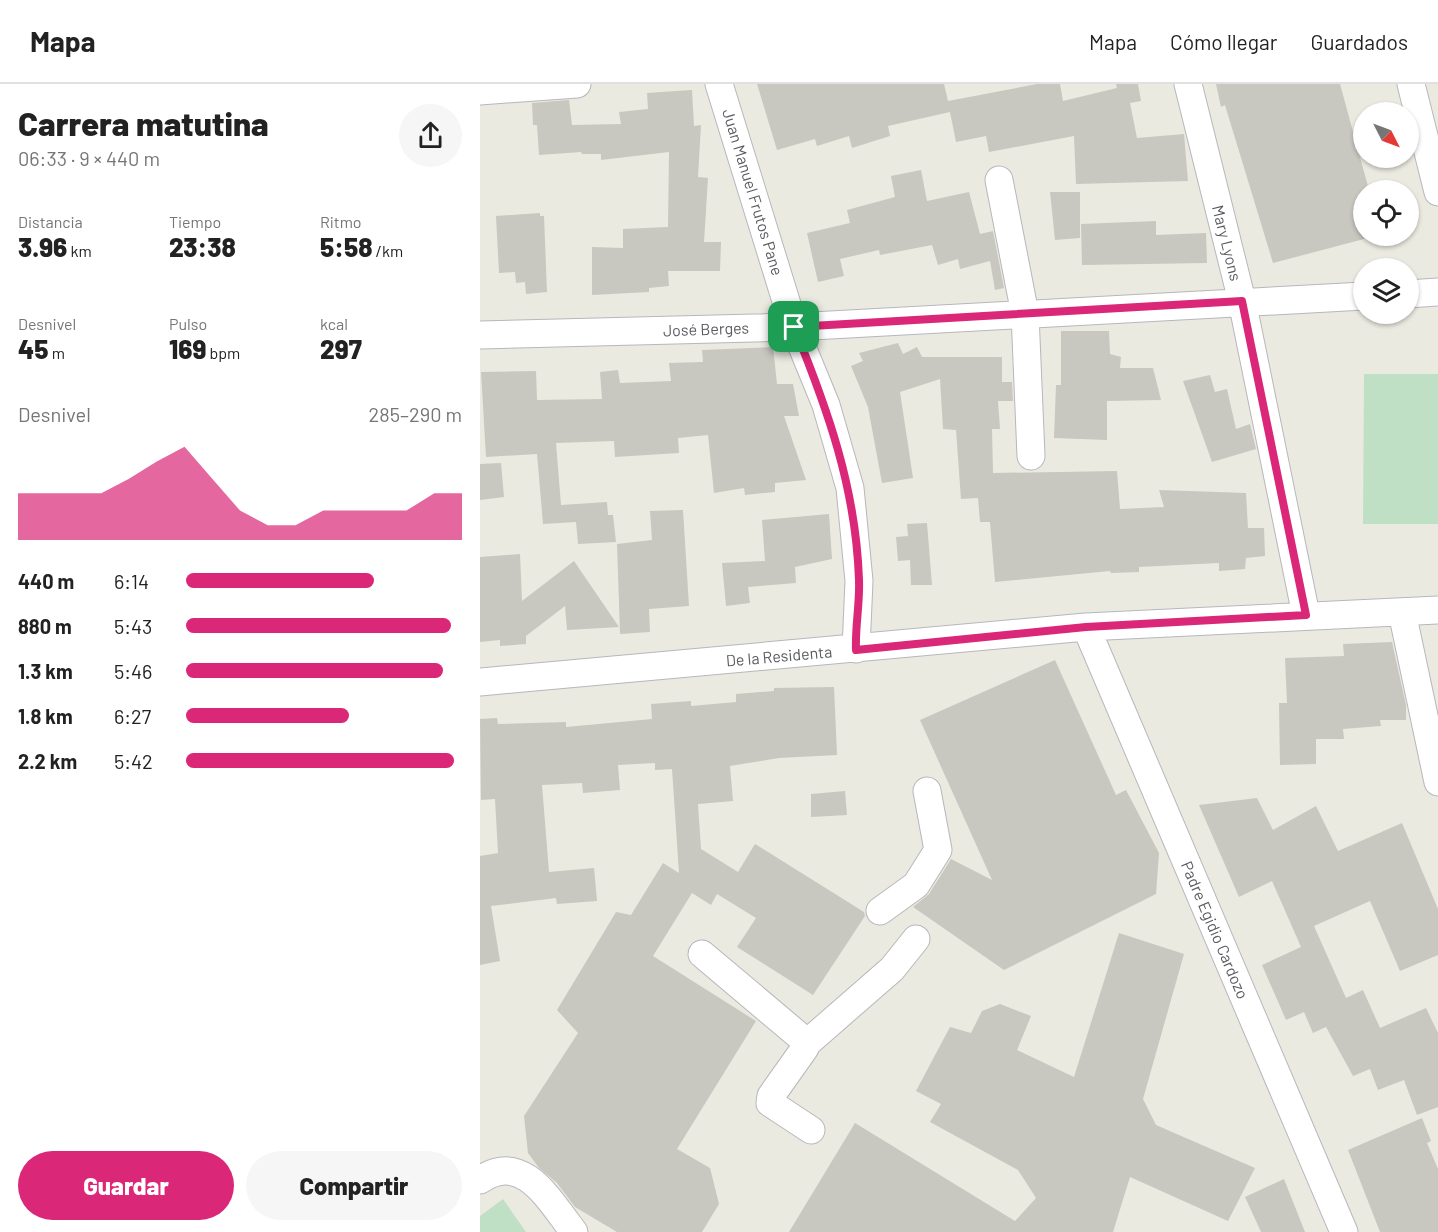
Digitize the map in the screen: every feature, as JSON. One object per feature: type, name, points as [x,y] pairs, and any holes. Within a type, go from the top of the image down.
[{"type":"street","points":[[480,91],[577,84]]},
{"type":"street","name":"Juan Manuel Frutos Pane","points":[[719,84],[794,327],[826,405],[850,488],[859,581],[856,650]]},
{"type":"street","name":"Mary Lyons","points":[[1188,84],[1242,301],[1306,615]]},
{"type":"street","points":[[1411,84],[1438,192]]},
{"type":"street","points":[[999,180],[1024,314],[1031,456]]},
{"type":"street","points":[[1419,293],[1438,292]]},
{"type":"street","name":"José Berges","points":[[480,335],[794,327],[1353,296]]},
{"type":"street","name":"De la Residenta","points":[[480,682],[856,650],[1086,627],[1438,610]]},
{"type":"street","points":[[1402,612],[1438,782]]},
{"type":"street","name":"Padre Egidio Cardozo","points":[[1086,627],[1344,1232]]},
{"type":"street","points":[[880,911],[916,885],[938,850],[927,791]]},
{"type":"street","points":[[811,1130],[770,1103],[771,1096],[806,1044],[892,969],[916,939]]},
{"type":"street","points":[[702,954],[806,1044]]},
{"type":"street","points":[[480,1180],[492,1172],[511,1170],[532,1179],[574,1232]]},
{"type":"green space","points":[[1364,374],[1438,374],[1438,524],[1363,524]]},
{"type":"green space","points":[[503,1199],[526,1232],[480,1232],[480,1216]]},
{"type":"building","points":[[757,84],[944,84],[948,101],[1037,84],[1060,84],[1063,101],[1117,88],[1116,84],[1138,84],[1141,101],[1130,103],[1137,138],[1184,134],[1188,181],[1076,184],[1074,136],[989,152],[986,136],[956,142],[950,112],[888,126],[890,136],[852,148],[849,136],[817,146],[815,139],[777,150]]},
{"type":"building","points":[[1216,84],[1340,84],[1353,132],[1353,168],[1363,168],[1366,180],[1353,180],[1353,242],[1273,263],[1225,105],[1221,107]]},
{"type":"building","points":[[692,90],[694,126],[701,125],[698,177],[708,178],[704,242],[721,242],[720,271],[668,271],[669,286],[649,288],[649,292],[592,295],[592,247],[623,248],[623,229],[668,227],[669,152],[601,160],[601,154],[582,154],[581,152],[539,155],[537,125],[533,125],[532,103],[569,100],[572,125],[621,124],[619,112],[648,109],[647,93]]},
{"type":"building","points":[[921,170],[927,201],[969,192],[980,234],[993,231],[1004,288],[995,290],[990,261],[960,269],[958,259],[938,265],[932,245],[880,255],[879,250],[840,259],[844,276],[818,282],[807,233],[850,223],[847,210],[895,197],[891,176]]},
{"type":"building","points":[[1050,192],[1080,192],[1080,238],[1055,240]]},
{"type":"building","points":[[540,213],[540,216],[544,216],[547,292],[526,294],[525,282],[516,283],[515,272],[499,273],[496,216]]},
{"type":"building","points":[[1156,221],[1156,235],[1206,233],[1207,263],[1082,265],[1081,224]]},
{"type":"building","points":[[1061,331],[1109,331],[1110,354],[1121,357],[1120,368],[1153,368],[1161,400],[1107,401],[1107,440],[1054,438],[1056,385],[1061,385]]},
{"type":"building","points":[[898,343],[903,354],[917,347],[922,357],[1002,357],[1002,382],[1012,382],[1013,401],[998,401],[1000,429],[992,429],[993,473],[1117,471],[1120,509],[1164,507],[1159,490],[1246,493],[1248,528],[1264,528],[1265,556],[1246,558],[1245,569],[1219,571],[1219,563],[1139,567],[1139,572],[1111,573],[1110,571],[995,582],[990,522],[980,522],[978,498],[961,499],[956,430],[943,429],[940,379],[900,392],[913,478],[882,483],[868,407],[851,366],[863,361],[859,353]]},
{"type":"building","points":[[773,347],[777,384],[793,384],[799,416],[784,416],[806,480],[775,483],[775,492],[745,495],[744,488],[714,493],[708,435],[678,438],[679,453],[615,457],[614,441],[556,443],[561,505],[607,502],[608,515],[613,515],[616,542],[578,544],[576,522],[543,524],[537,454],[486,457],[481,372],[536,371],[537,400],[602,399],[600,372],[618,370],[620,383],[671,381],[669,363],[703,362],[702,350]]},
{"type":"building","points":[[1210,375],[1215,392],[1227,389],[1236,429],[1250,424],[1256,449],[1212,462],[1183,381]]},
{"type":"building","points":[[501,463],[504,497],[480,500],[480,464]]},
{"type":"building","points":[[683,510],[689,606],[649,609],[650,632],[620,634],[617,544],[652,540],[650,511]]},
{"type":"building","points":[[829,514],[832,559],[795,567],[796,583],[748,587],[750,603],[726,606],[722,563],[765,561],[762,520]]},
{"type":"building","points":[[927,523],[932,585],[911,585],[910,560],[898,561],[896,537],[908,536],[907,524]]},
{"type":"building","points":[[520,554],[522,601],[574,561],[619,627],[567,630],[565,606],[526,636],[526,644],[500,646],[500,640],[480,642],[480,557]]},
{"type":"building","points":[[1392,642],[1406,705],[1406,720],[1380,720],[1381,726],[1343,729],[1344,739],[1316,739],[1316,764],[1280,765],[1279,703],[1287,703],[1285,658],[1344,656],[1343,644]]},
{"type":"building","points":[[1055,660],[1116,795],[1126,790],[1159,853],[1156,894],[1004,970],[913,907],[929,894],[951,859],[992,880],[920,720]]},
{"type":"building","points":[[834,687],[837,755],[779,758],[730,766],[733,801],[698,804],[701,849],[738,872],[755,844],[864,912],[865,916],[813,995],[737,947],[756,918],[717,894],[711,905],[692,893],[653,956],[756,1021],[677,1149],[710,1168],[719,1204],[702,1232],[617,1232],[575,1207],[557,1183],[539,1168],[528,1153],[524,1116],[578,1033],[557,1010],[616,912],[631,915],[663,863],[679,873],[672,769],[655,770],[655,763],[618,765],[620,790],[583,793],[582,783],[542,785],[549,872],[594,868],[597,901],[557,904],[556,898],[491,906],[500,961],[480,965],[480,856],[498,853],[495,799],[481,800],[480,719],[497,718],[498,724],[566,722],[566,727],[652,719],[651,704],[691,701],[691,706],[736,702],[736,694],[774,691],[774,688]]},
{"type":"building","points":[[845,791],[847,815],[811,817],[811,794]]},
{"type":"building","points":[[1257,798],[1273,830],[1316,806],[1338,851],[1402,823],[1438,909],[1438,955],[1400,971],[1370,901],[1314,926],[1346,998],[1363,990],[1380,1028],[1426,1008],[1438,1033],[1438,1107],[1417,1115],[1404,1080],[1378,1090],[1370,1069],[1353,1076],[1326,1027],[1313,1033],[1304,1012],[1286,1020],[1262,965],[1301,947],[1272,881],[1239,897],[1199,805]]},
{"type":"building","points":[[1119,933],[1184,954],[1143,1099],[1156,1125],[1255,1168],[1228,1221],[1130,1177],[1113,1232],[789,1232],[855,1123],[1015,1221],[1036,1198],[1018,1170],[930,1122],[941,1104],[916,1091],[950,1027],[971,1033],[982,1011],[1000,1004],[1031,1016],[1017,1050],[1074,1077]]},
{"type":"building","points":[[1422,1118],[1431,1141],[1427,1143],[1438,1169],[1438,1232],[1380,1232],[1348,1150]]},
{"type":"building","points":[[1284,1179],[1305,1232],[1261,1232],[1245,1197]]},
{"type":"route","points":[[1242,301],[1306,615],[1086,627],[856,650],[859,581],[850,488],[826,405],[794,327],[1242,301]]}]
